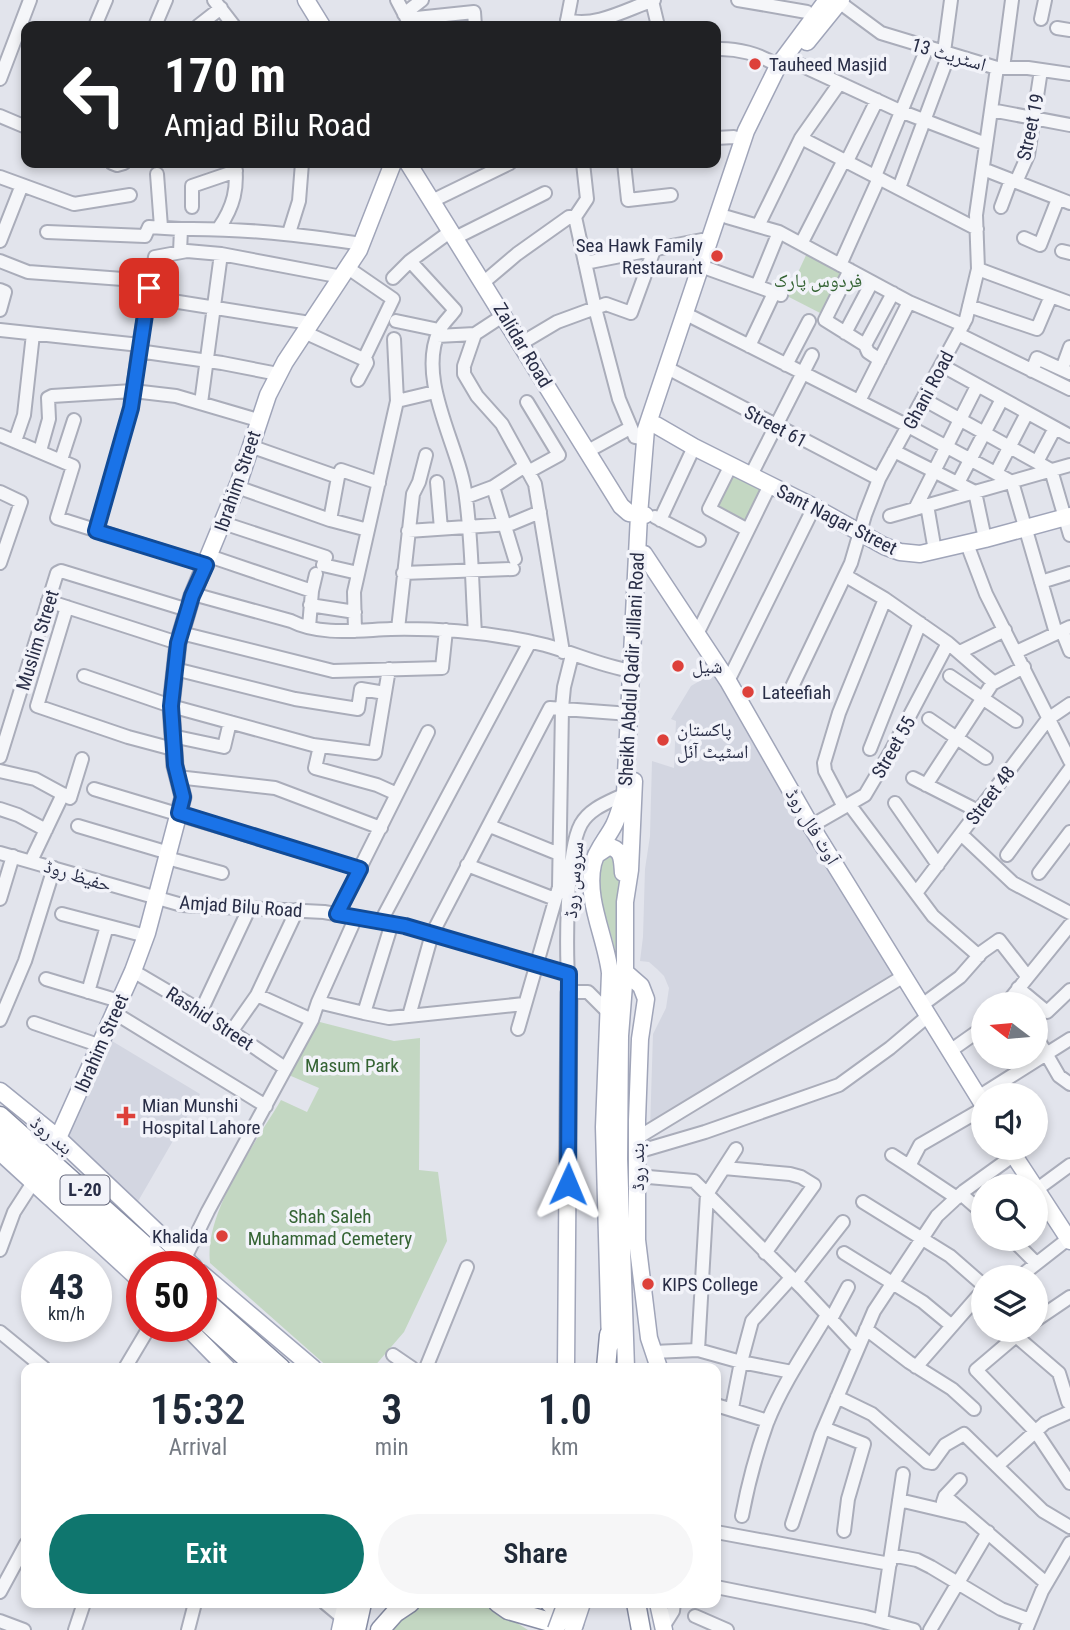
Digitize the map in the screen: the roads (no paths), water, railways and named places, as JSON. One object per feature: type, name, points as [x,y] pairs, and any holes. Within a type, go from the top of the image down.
[{"type":"highway","name":"L-20","points":[[0,1116],[167,1251]]},
{"type":"highway","name":"L-20","points":[[0,1133],[132,1251]]},
{"type":"highway","points":[[217,1311],[275,1363]]},
{"type":"highway","points":[[217,1332],[252,1363]]},
{"type":"highway","points":[[608,1363],[609,1335]]},
{"type":"highway","points":[[380,1630],[402,1608]]},
{"type":"highway","points":[[505,1608],[555,1627]]},
{"type":"highway","points":[[534,1608],[555,1627]]},
{"type":"highway","points":[[556,1608],[581,1630]]},
{"type":"highway","points":[[636,1608],[641,1630]]},
{"type":"main road","points":[[306,0],[320,21]]},
{"type":"main road","name":"Sheikh Abdul Qadir Jillani Road","points":[[609,1335],[604,1127],[610,973],[592,894],[592,869],[598,847],[612,828],[625,794],[640,554],[648,515],[650,454],[673,371],[762,116],[785,64],[811,18],[836,1]]},
{"type":"main road","name":"Sheikh Abdul Qadir Jillani Road","points":[[648,515],[644,439],[742,140],[760,97],[836,1]]},
{"type":"main road","name":"Ibrahim Street","points":[[58,1138],[101,1046],[146,936],[183,797],[172,743],[171,706],[180,638],[191,602],[237,487],[258,420],[278,374],[362,244],[391,168]]},
{"type":"main road","name":"Zalidar Road","points":[[411,168],[621,506],[629,513],[648,515]]},
{"type":"main road","name":"Sant Nagar Street","points":[[656,425],[900,552],[920,554],[935,551],[1067,517]]},
{"type":"main road","name":"Sheikh Abdul Qadir Jillani Road","points":[[626,1363],[619,1159],[620,1036],[625,972],[625,902],[632,851],[640,554]]},
{"type":"main road","name":"آوٹ فال روڈ","points":[[640,554],[728,681],[811,826],[971,1085]]},
{"type":"main road","points":[[596,855],[605,848],[613,847],[622,856],[625,902]]},
{"type":"main road","name":"بند روڈ","points":[[625,972],[641,986],[646,999],[640,1039],[637,1240],[649,1338],[657,1363]]},
{"type":"main road","points":[[566,1363],[569,992]]},
{"type":"main road","name":"بند روڈ","points":[[0,1091],[58,1138],[170,1251]]},
{"type":"main road","points":[[0,1152],[126,1267]]},
{"type":"main road","points":[[1048,1207],[1069,1240]]},
{"type":"main road","points":[[217,1287],[307,1363]]},
{"type":"main road","points":[[202,1342],[222,1363]]},
{"type":"main road","points":[[555,1627],[564,1608]]},
{"type":"main road","points":[[573,1630],[580,1608]]},
{"type":"main road","points":[[659,1608],[664,1629]]},
{"type":"street","points":[[0,79],[5,54],[30,0]]},
{"type":"street","points":[[98,21],[106,0]]},
{"type":"street","points":[[157,21],[166,0]]},
{"type":"street","points":[[397,0],[406,20]]},
{"type":"street","points":[[406,20],[422,0]]},
{"type":"street","points":[[566,21],[571,0]]},
{"type":"street","points":[[595,21],[626,5],[653,0],[657,21]]},
{"type":"street","points":[[738,0],[807,12],[811,18]]},
{"type":"street","points":[[899,188],[947,53],[951,0]]},
{"type":"street","name":"Ghani Road","points":[[789,693],[846,576],[879,479],[960,329],[969,306],[978,269],[976,215],[986,144],[1013,0]]},
{"type":"street","points":[[1041,19],[1045,0]]},
{"type":"street","name":"اسٹریٹ 13","points":[[836,1],[881,33],[927,48],[1000,68],[1070,74]]},
{"type":"street","points":[[202,21],[217,4],[230,21]]},
{"type":"street","points":[[406,20],[474,12],[475,21]]},
{"type":"street","points":[[880,360],[868,352],[865,345],[826,322],[825,318],[927,48]]},
{"type":"street","points":[[721,49],[740,51],[785,64],[986,144]]},
{"type":"street","name":"Street 19","points":[[1001,207],[1028,155],[1041,70]]},
{"type":"street","points":[[758,226],[801,138],[839,84]]},
{"type":"street","points":[[801,244],[877,100]]},
{"type":"street","points":[[991,110],[1070,123]]},
{"type":"street","points":[[0,116],[21,125]]},
{"type":"street","points":[[721,138],[734,137],[742,140]]},
{"type":"street","points":[[801,138],[977,229]]},
{"type":"street","points":[[192,207],[192,186],[233,168]]},
{"type":"street","points":[[219,228],[235,197],[235,168]]},
{"type":"street","points":[[289,233],[299,201],[302,168]]},
{"type":"street","points":[[432,201],[484,168]]},
{"type":"street","points":[[584,168],[587,199],[575,217],[595,308],[629,428],[635,437],[644,439]]},
{"type":"street","points":[[625,168],[628,200],[671,195]]},
{"type":"street","points":[[983,169],[1064,201],[1040,245],[1024,238]]},
{"type":"street","points":[[156,174],[161,228]]},
{"type":"street","points":[[0,177],[78,205],[130,195]]},
{"type":"street","points":[[0,241],[22,185]]},
{"type":"street","points":[[393,278],[410,261],[454,234],[545,193]]},
{"type":"street","points":[[484,282],[569,217],[575,217]]},
{"type":"street","points":[[727,217],[779,232],[960,329],[1032,371],[1070,389]]},
{"type":"street","points":[[47,232],[145,236],[149,227],[219,228],[289,233],[362,244]]},
{"type":"street","points":[[180,252],[181,229]]},
{"type":"street","points":[[757,286],[779,232]]},
{"type":"street","points":[[585,263],[702,240],[708,242]]},
{"type":"street","points":[[520,344],[557,322],[606,304],[631,313],[654,250]]},
{"type":"street","points":[[96,531],[131,408],[155,257],[180,252],[221,254],[345,272],[393,299],[365,358],[367,363],[358,380]]},
{"type":"street","points":[[201,403],[221,254]]},
{"type":"street","points":[[0,261],[28,272],[150,281]]},
{"type":"street","points":[[410,261],[455,310],[438,333],[433,369],[440,413],[458,461],[466,497],[475,633]]},
{"type":"street","points":[[709,269],[778,294],[749,346]]},
{"type":"street","points":[[978,269],[1070,303]]},
{"type":"street","points":[[845,333],[872,282]]},
{"type":"street","points":[[0,290],[5,292],[0,310]]},
{"type":"street","points":[[865,345],[893,293]]},
{"type":"street","points":[[969,306],[1037,329],[1051,296]]},
{"type":"street","points":[[147,297],[215,307],[307,327],[365,358]]},
{"type":"street","points":[[859,401],[909,302]]},
{"type":"street","points":[[396,321],[438,333],[475,334],[504,315]]},
{"type":"street","points":[[692,317],[971,458],[1012,482],[1041,582],[1070,651]]},
{"type":"street","points":[[786,365],[808,321]]},
{"type":"street","points":[[0,330],[139,348],[278,374]]},
{"type":"street","points":[[15,441],[24,415],[33,334]]},
{"type":"street","points":[[475,334],[464,366],[464,374],[477,396],[502,424],[535,484],[568,653],[562,708],[559,887],[518,1029]]},
{"type":"street","points":[[355,631],[354,592],[397,401],[394,339]]},
{"type":"street","points":[[1032,371],[1037,358],[1066,371],[1070,347]]},
{"type":"street","points":[[751,475],[812,355]]},
{"type":"street","points":[[941,365],[1070,436]]},
{"type":"street","name":"Street 61","points":[[673,371],[879,479]]},
{"type":"street","points":[[935,551],[921,507],[933,471],[976,386]]},
{"type":"street","points":[[40,451],[49,419],[48,398],[133,391],[176,396],[258,420]]},
{"type":"street","points":[[397,401],[435,392]]},
{"type":"street","points":[[958,484],[1002,399]]},
{"type":"street","points":[[923,400],[1051,470],[1067,517],[1070,535]]},
{"type":"street","points":[[466,497],[559,455],[527,402]]},
{"type":"street","points":[[996,473],[1027,413]]},
{"type":"street","points":[[61,460],[74,420]]},
{"type":"street","points":[[588,451],[629,428]]},
{"type":"street","points":[[1037,462],[1055,428]]},
{"type":"street","points":[[0,435],[73,466],[57,518],[312,591]]},
{"type":"street","points":[[250,446],[338,477]]},
{"type":"street","points":[[694,447],[648,515],[699,540]]},
{"type":"street","points":[[894,452],[975,492]]},
{"type":"street","points":[[398,629],[413,494],[426,455]]},
{"type":"street","points":[[731,465],[709,509],[748,530]]},
{"type":"street","points":[[890,516],[1070,465]]},
{"type":"street","points":[[330,520],[341,470],[379,483]]},
{"type":"street","points":[[437,482],[440,529]]},
{"type":"street","points":[[696,634],[770,485]]},
{"type":"street","points":[[237,487],[330,520],[368,530]]},
{"type":"street","points":[[403,573],[471,570],[514,564],[493,487]]},
{"type":"street","points":[[0,492],[18,499],[21,506],[0,564]]},
{"type":"street","points":[[975,492],[985,540]]},
{"type":"street","points":[[728,681],[814,507]]},
{"type":"street","points":[[408,531],[505,524],[540,512]]},
{"type":"street","points":[[223,523],[326,557],[323,565],[358,573]]},
{"type":"street","points":[[967,544],[986,594],[1069,761],[1007,855]]},
{"type":"street","name":"Muslim Street","points":[[0,757],[57,573],[61,571],[191,602]]},
{"type":"street","points":[[1041,582],[1070,573]]},
{"type":"street","points":[[309,627],[316,574]]},
{"type":"street","points":[[846,576],[885,599],[948,643],[993,682]]},
{"type":"street","points":[[885,599],[839,713],[824,763],[825,771],[846,806],[933,916],[979,956]]},
{"type":"street","points":[[48,601],[180,638],[333,671],[442,668],[446,630]]},
{"type":"street","points":[[191,602],[291,621],[309,627],[355,631],[398,629],[475,633],[530,642],[614,668],[632,670]]},
{"type":"street","points":[[310,605],[355,612]]},
{"type":"street","points":[[67,607],[37,706],[128,737],[172,743],[224,747],[230,722]]},
{"type":"street","points":[[870,749],[920,623]]},
{"type":"street","points":[[960,652],[1004,630]]},
{"type":"street","points":[[1016,652],[1063,630]]},
{"type":"street","points":[[364,1013],[387,922],[530,642]]},
{"type":"street","name":"Street 55","points":[[811,826],[865,795],[897,741],[948,643]]},
{"type":"street","points":[[926,785],[993,682],[1024,667]]},
{"type":"street","points":[[175,669],[295,699],[358,709],[361,689],[385,693]]},
{"type":"street","points":[[84,676],[171,706],[320,746],[375,753],[389,669]]},
{"type":"street","points":[[950,676],[1016,721]]},
{"type":"street","name":"Street 48","points":[[916,893],[1048,719],[1070,704]]},
{"type":"street","points":[[409,1016],[432,934],[550,708],[630,713]]},
{"type":"street","points":[[929,719],[986,758]]},
{"type":"street","points":[[337,914],[428,732]]},
{"type":"street","points":[[320,746],[315,768],[377,785],[397,794]]},
{"type":"street","points":[[0,771],[35,779],[71,797],[82,759]]},
{"type":"street","points":[[177,777],[275,788],[381,828]]},
{"type":"street","points":[[913,778],[978,811]]},
{"type":"street","points":[[94,789],[360,869]]},
{"type":"street","points":[[31,861],[63,794]]},
{"type":"street","name":"سروس روڈ","points":[[569,992],[573,846],[581,823],[593,810],[625,794]]},
{"type":"street","points":[[895,803],[938,865]]},
{"type":"street","points":[[0,809],[46,830]]},
{"type":"street","points":[[78,826],[222,873]]},
{"type":"street","points":[[490,826],[559,854]]},
{"type":"street","points":[[1038,873],[1070,832]]},
{"type":"street","points":[[961,834],[1013,883],[1070,913]]},
{"type":"street","name":"حفیظ روڈ","points":[[0,852],[157,899]]},
{"type":"street","points":[[0,899],[13,856]]},
{"type":"street","points":[[467,865],[555,899]]},
{"type":"street","points":[[0,1020],[25,961],[54,868]]},
{"type":"street","name":"Amjad Bilu Road","points":[[157,899],[204,908],[297,910],[387,922],[569,974]]},
{"type":"street","points":[[201,1011],[249,909]]},
{"type":"street","points":[[230,1032],[257,995],[297,910]]},
{"type":"street","points":[[62,914],[146,936]]},
{"type":"street","points":[[189,1251],[208,1211],[312,1020],[356,917]]},
{"type":"street","points":[[1015,992],[1070,925]]},
{"type":"street","points":[[89,992],[107,926]]},
{"type":"street","points":[[637,1145],[705,1132],[839,1085],[890,1048],[979,956],[999,940],[1027,976]]},
{"type":"street","name":"Rashid Street","points":[[133,971],[201,1011],[285,1068]]},
{"type":"street","points":[[637,1145],[904,976]]},
{"type":"street","points":[[46,979],[89,992],[116,1007],[266,1106]]},
{"type":"street","points":[[1018,988],[1047,1012],[1070,990]]},
{"type":"street","points":[[569,992],[588,992],[607,1011]]},
{"type":"street","points":[[257,995],[312,1020]]},
{"type":"street","points":[[318,1002],[388,1018],[524,1004]]},
{"type":"street","points":[[34,1023],[101,1046]]},
{"type":"street","points":[[950,1051],[971,1036]]},
{"type":"street","points":[[1048,1053],[1070,1039]]},
{"type":"street","points":[[1048,1057],[1059,1076],[1070,1084]]},
{"type":"street","points":[[1008,1083],[1026,1069]]},
{"type":"street","points":[[909,1166],[920,1145],[971,1110]]},
{"type":"street","points":[[698,1350],[707,1194],[737,1149]]},
{"type":"street","points":[[892,1154],[971,1205]]},
{"type":"street","points":[[792,1524],[824,1428],[874,1311],[937,1216],[1001,1160]]},
{"type":"street","points":[[1048,1180],[1070,1165]]},
{"type":"street","points":[[724,1168],[790,1174],[814,1185],[765,1253]]},
{"type":"street","points":[[637,1177],[694,1181],[858,1348]]},
{"type":"street","points":[[0,1251],[14,1212],[34,1181]]},
{"type":"street","points":[[863,1202],[950,1256],[971,1274]]},
{"type":"street","points":[[732,1408],[752,1321],[794,1280],[843,1222]]},
{"type":"street","points":[[1034,1265],[1069,1240]]},
{"type":"street","points":[[1024,1251],[1036,1263]]},
{"type":"street","points":[[844,1253],[923,1302],[951,1326]]},
{"type":"street","points":[[428,1363],[467,1267]]},
{"type":"street","points":[[742,1516],[751,1472],[768,1421],[792,1372],[848,1287]]},
{"type":"street","points":[[1048,1312],[1070,1297]]},
{"type":"street","points":[[916,1367],[971,1304]]},
{"type":"street","points":[[866,1329],[916,1367],[952,1389],[974,1409]]},
{"type":"street","points":[[0,1332],[38,1363]]},
{"type":"street","points":[[128,1363],[140,1342]]},
{"type":"street","points":[[1009,1342],[976,1370],[1036,1432],[1070,1483]]},
{"type":"street","points":[[998,1465],[1045,1423],[1069,1407],[1059,1373],[1029,1342]]},
{"type":"street","points":[[653,1352],[698,1350],[792,1372]]},
{"type":"street","points":[[393,1354],[405,1363]]},
{"type":"street","points":[[837,1397],[872,1414],[927,1462],[932,1463],[945,1445],[964,1434],[1044,1511],[1070,1527]]},
{"type":"street","points":[[721,1406],[768,1421]]},
{"type":"street","points":[[824,1428],[864,1444],[848,1499],[844,1531]]},
{"type":"street","points":[[881,1621],[903,1474]]},
{"type":"street","points":[[940,1509],[945,1496],[960,1480]]},
{"type":"street","points":[[945,1496],[1046,1583]]},
{"type":"street","points":[[899,1500],[969,1516]]},
{"type":"street","points":[[930,1630],[988,1532]]},
{"type":"street","points":[[721,1533],[891,1559],[917,1560],[1028,1625],[1046,1583],[1070,1543]]},
{"type":"street","points":[[0,1591],[21,1553]]},
{"type":"street","points":[[721,1588],[913,1630]]},
{"type":"street","points":[[75,1630],[82,1608]]},
{"type":"street","points":[[188,1630],[194,1608]]},
{"type":"street","points":[[331,1608],[346,1620]]},
{"type":"street","points":[[664,1629],[673,1608]]},
{"type":"street","points":[[695,1616],[727,1630]]},
{"type":"street","points":[[858,1630],[866,1618]]},
{"type":"street","points":[[0,1621],[24,1630]]},
{"type":"place","name":"Tauheed Masjid","points":[[755,64]]},
{"type":"place","name":"Sea Hawk Family Restaurant","points":[[717,256]]},
{"type":"place","name":"شیل","points":[[678,666]]},
{"type":"place","name":"Lateefiah","points":[[748,692]]},
{"type":"place","name":"پاکستان اسٹیٹ آئل","points":[[663,740]]},
{"type":"place","name":"Mian Munshi Hospital Lahore","points":[[126,1116]]},
{"type":"place","name":"Khalida","points":[[222,1236]]},
{"type":"place","name":"KIPS College","points":[[648,1284]]},
{"type":"park label","name":"فردوس پارک","points":[[818,280]]},
{"type":"park label","name":"Masum Park","points":[[352,1065]]},
{"type":"park label","name":"Shah Saleh Muhammad Cemetery","points":[[330,1227]]}]
